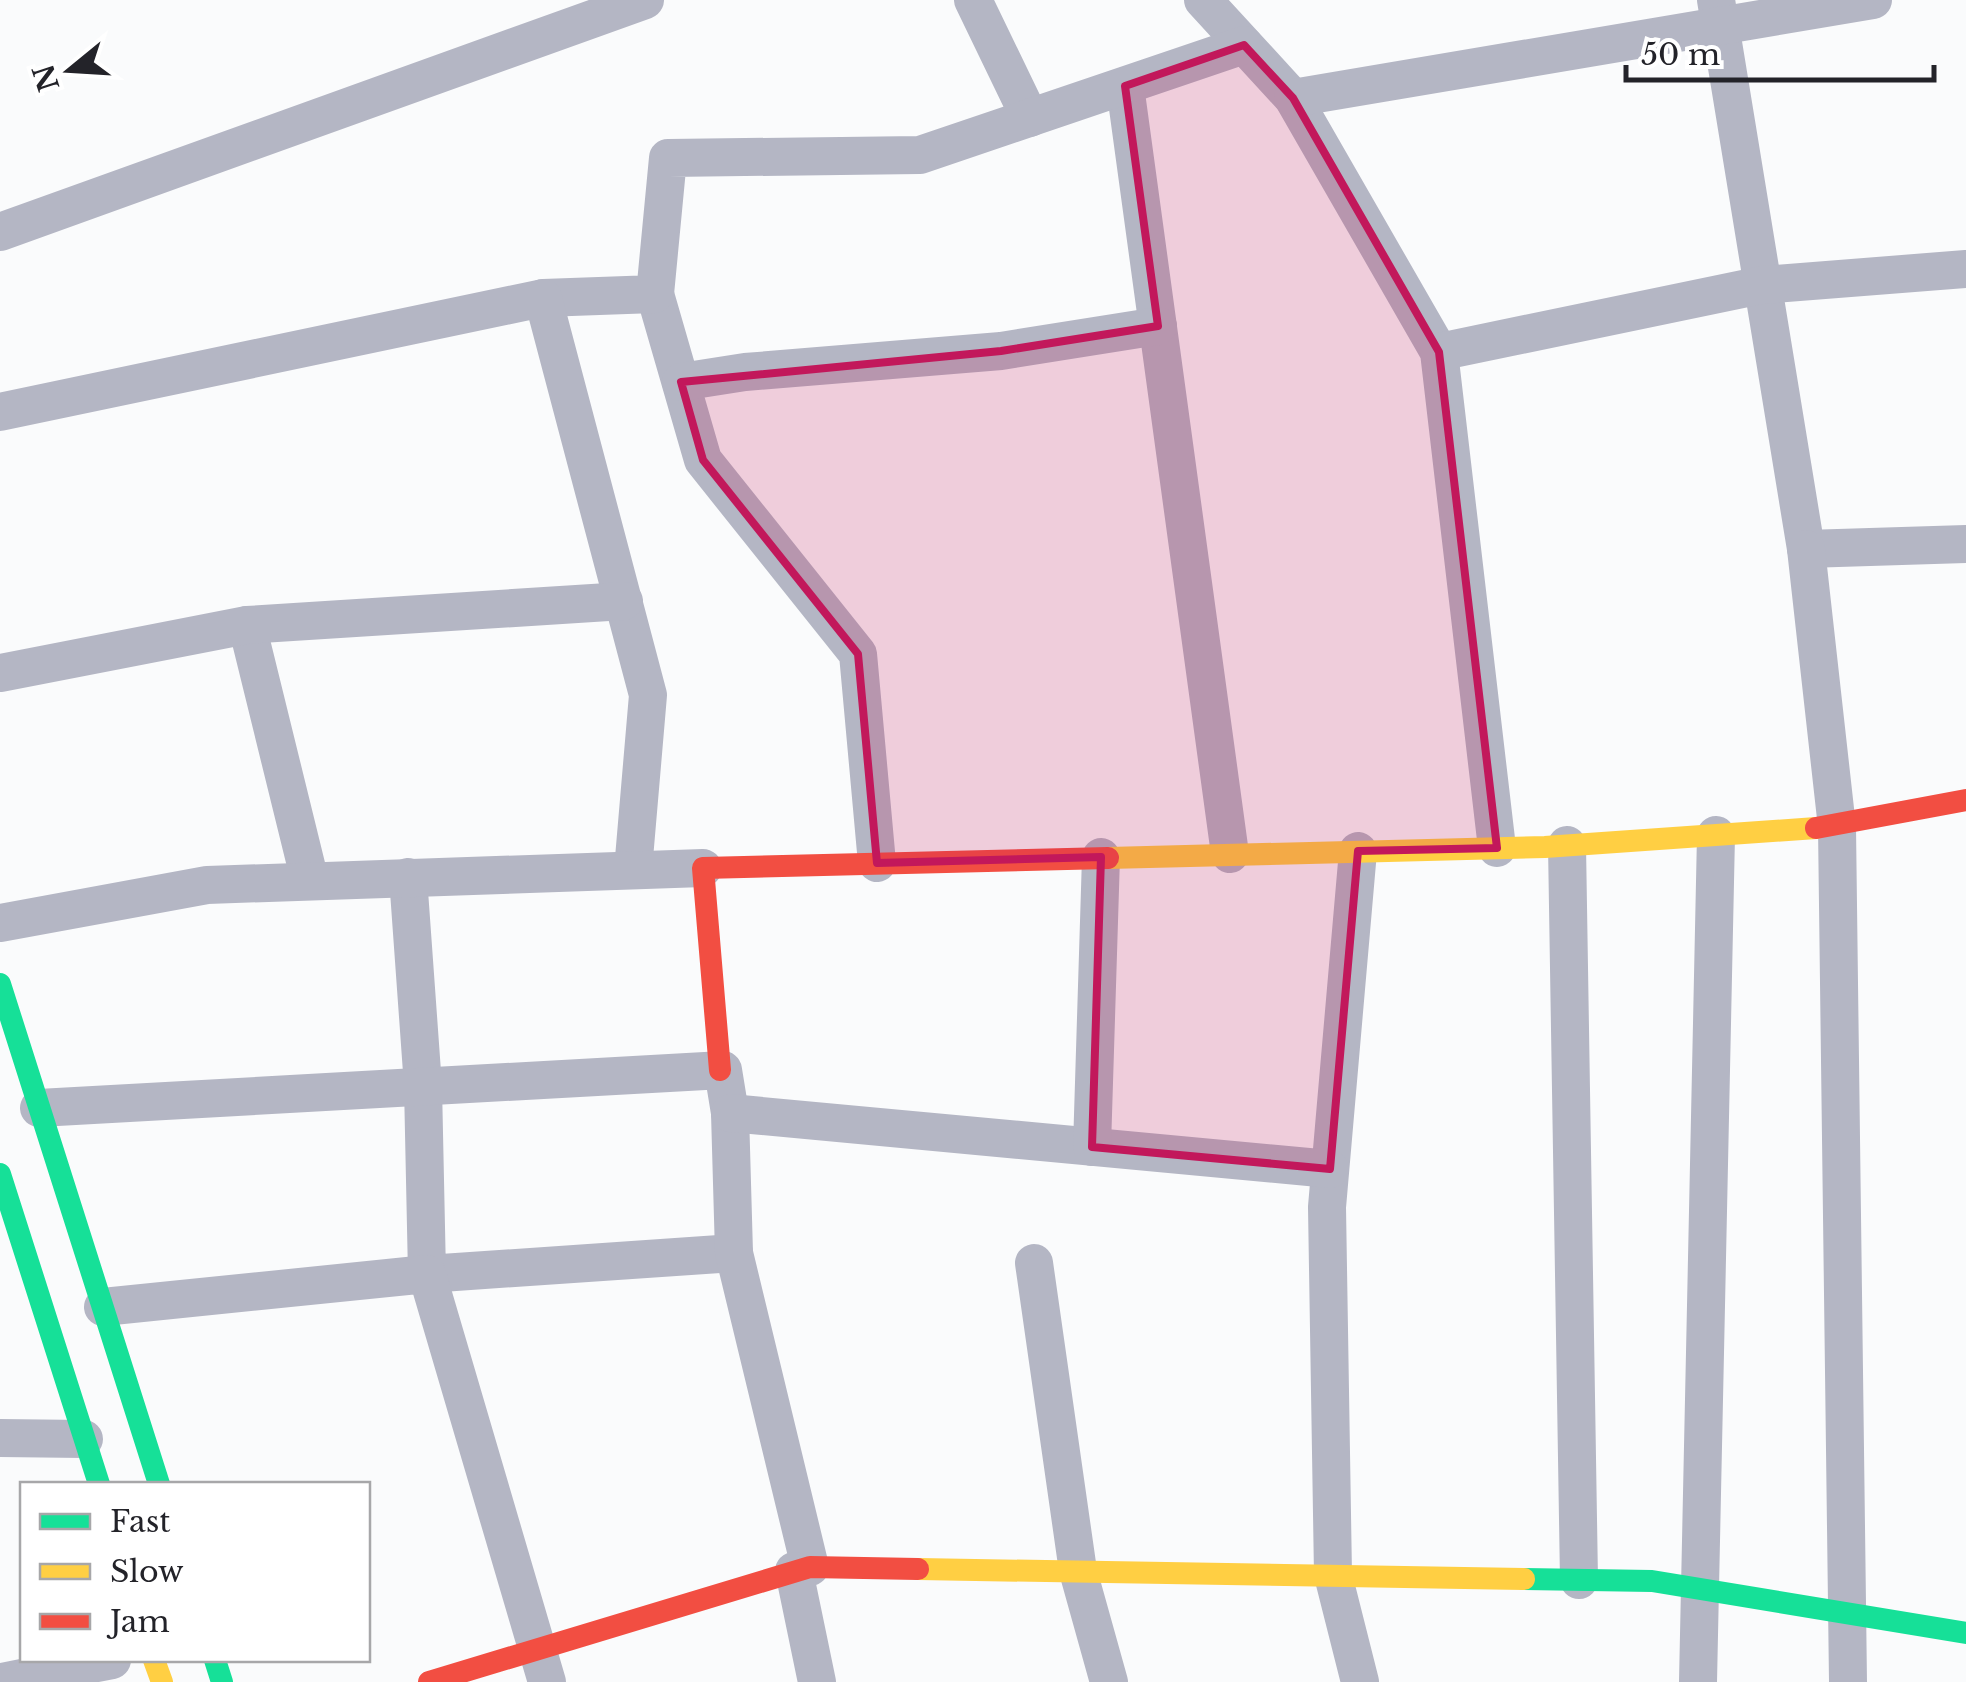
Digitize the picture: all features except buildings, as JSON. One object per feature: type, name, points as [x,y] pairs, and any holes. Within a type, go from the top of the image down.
[{"type":"street","points":[[0,232],[645,0]]},
{"type":"street","points":[[973,0],[1030,118]]},
{"type":"street","points":[[1203,0],[1293,98],[1439,352],[1497,848]]},
{"type":"street","points":[[1293,98],[1718,12],[1872,0]]},
{"type":"street","points":[[1718,12],[1806,549],[1837,828],[1848,1682]]},
{"type":"street","points":[[876,863],[858,654],[704,460],[655,294],[668,158],[920,155],[1244,45]]},
{"type":"street","points":[[1126,86],[1230,854]]},
{"type":"street","points":[[1439,352],[1762,286],[1966,269]]},
{"type":"street","points":[[0,412],[543,298],[655,294]]},
{"type":"street","points":[[543,298],[648,694],[633,870]]},
{"type":"street","points":[[681,382],[745,372],[1000,351],[1158,326]]},
{"type":"street","points":[[1806,549],[1966,544]]},
{"type":"street","points":[[0,674],[247,625],[624,602]]},
{"type":"street","points":[[247,625],[310,881]]},
{"type":"street","points":[[0,924],[206,885],[1567,846],[1837,828],[1966,800]]},
{"type":"street","points":[[1698,1682],[1716,836]]},
{"type":"street","points":[[1567,846],[1579,1580]]},
{"type":"street","points":[[1358,851],[1330,1169],[1333,1575],[1360,1682]]},
{"type":"street","points":[[1092,1148],[1101,858]]},
{"type":"street","points":[[703,868],[720,1070],[730,1112],[734,1253],[802,1569],[817,1682]]},
{"type":"street","points":[[408,877],[423,1086],[427,1274],[541,1666]]},
{"type":"street","points":[[0,984],[158,1482]]},
{"type":"street","points":[[40,1108],[720,1070]]},
{"type":"street","points":[[730,1112],[1330,1169]]},
{"type":"street","points":[[0,1174],[98,1482]]},
{"type":"street","points":[[102,1307],[427,1274],[734,1253]]},
{"type":"street","points":[[1034,1263],[1078,1570],[1109,1682]]},
{"type":"street","points":[[0,1438],[84,1439]]},
{"type":"street","points":[[430,1682],[541,1666],[802,1569],[1652,1581],[1966,1633]]},
{"type":"street","points":[[2,1682],[102,1662]]},
{"type":"highlighted area","points":[[1244,45],[1293,98],[1439,352],[1497,848],[1358,851],[1330,1169],[1092,1147],[1101,857],[877,863],[858,654],[703,460],[681,382],[1001,351],[1158,326],[1125,86]]},
{"type":"traffic: fast","points":[[0,984],[158,1482]]},
{"type":"traffic: fast","points":[[0,1174],[98,1482]]},
{"type":"traffic: fast","points":[[1524,1579],[1652,1581],[1966,1633]]},
{"type":"traffic: fast","points":[[216,1662],[222,1682]]},
{"type":"traffic: slow","points":[[1108,858],[1545,847],[1816,828]]},
{"type":"traffic: slow","points":[[918,1569],[1524,1579]]},
{"type":"traffic: slow","points":[[155,1662],[162,1682]]},
{"type":"traffic: jam","points":[[1816,828],[1966,800]]},
{"type":"traffic: jam","points":[[720,1070],[703,868],[1108,858]]},
{"type":"traffic: jam","points":[[429,1682],[810,1567],[918,1569]]}]
